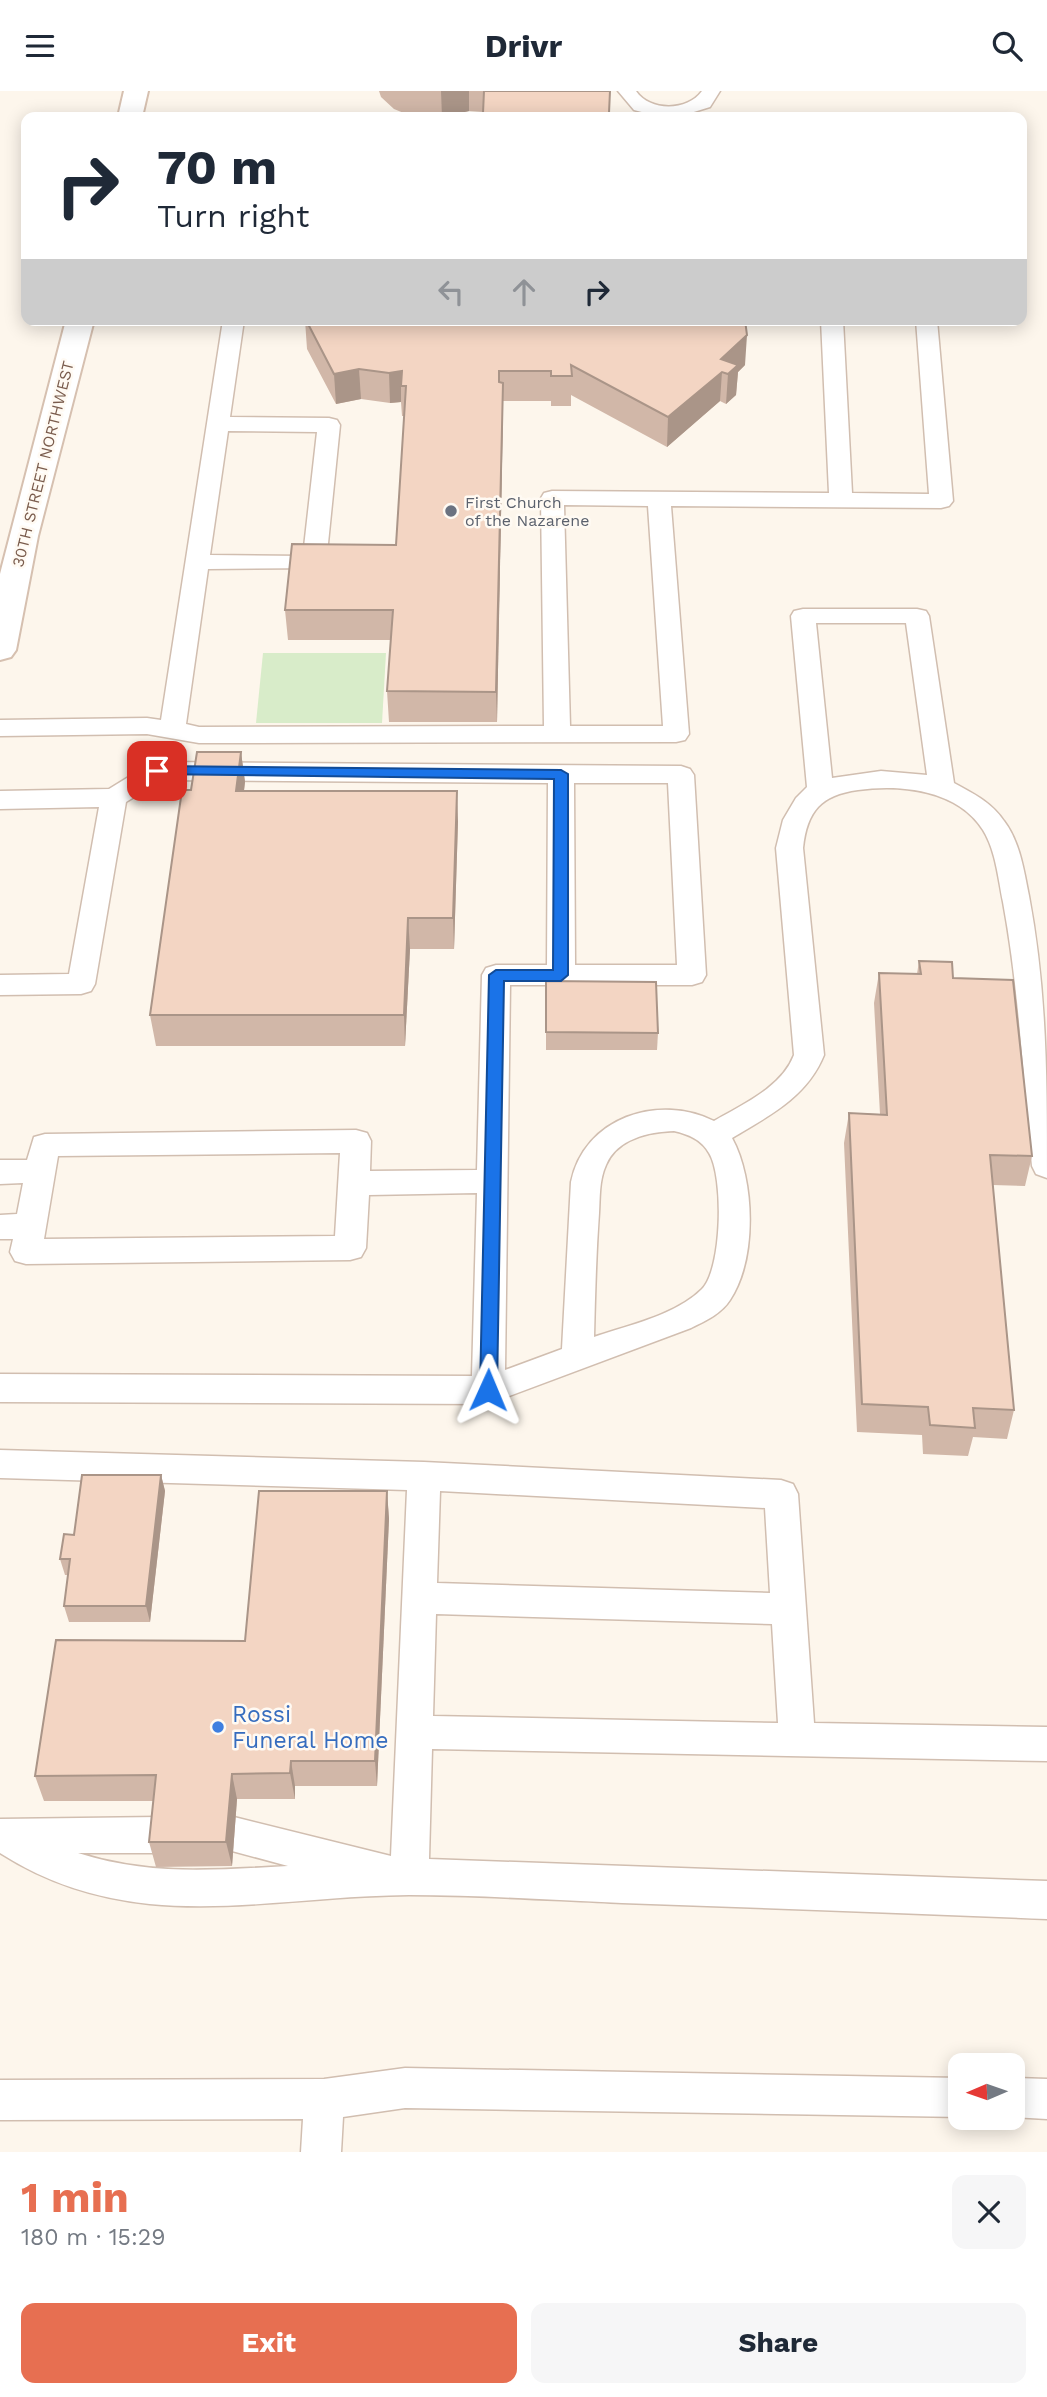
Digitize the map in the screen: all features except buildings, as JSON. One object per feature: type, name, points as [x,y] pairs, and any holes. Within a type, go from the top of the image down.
[{"type":"main road","points":[[131,112],[136,91]]},
{"type":"main road","name":"30TH STREET NORTHWEST","points":[[0,650],[12,536],[78,326]]},
{"type":"lane","points":[[627,91],[632,99],[645,107],[663,112]]},
{"type":"lane","points":[[676,112],[703,103],[711,91]]},
{"type":"lane","points":[[172,730],[233,326]]},
{"type":"lane","points":[[832,326],[841,500]]},
{"type":"lane","points":[[557,734],[552,498],[941,501],[926,326]]},
{"type":"lane","points":[[197,562],[314,563],[330,425],[218,424]]},
{"type":"lane","points":[[0,728],[147,726],[199,735],[677,734],[659,499]]},
{"type":"lane","points":[[820,789],[803,616],[917,615],[942,787]]},
{"type":"lane","points":[[0,800],[114,798],[157,771],[681,775],[692,975],[496,975],[488,1390]]},
{"type":"lane","points":[[561,774],[561,975]]},
{"type":"lane","points":[[713,1136],[791,1085],[807,1064],[808,1037],[789,849],[791,829],[799,811],[820,789],[851,782],[885,779],[913,781],[942,787],[978,807],[995,827],[1008,859],[1022,931],[1047,1166]]},
{"type":"lane","points":[[0,985],[82,984],[114,798]]},
{"type":"lane","points":[[0,1388],[488,1390],[680,1319],[705,1305],[719,1291],[729,1269],[732,1249],[731,1186],[727,1158],[713,1136],[687,1122],[654,1121],[639,1124],[612,1138],[593,1159],[585,1197],[578,1356]]},
{"type":"lane","points":[[356,1141],[354,1184],[350,1248],[26,1252],[45,1145],[356,1141]]},
{"type":"lane","points":[[0,1172],[41,1171]]},
{"type":"lane","points":[[354,1184],[493,1181]]},
{"type":"lane","points":[[0,1227],[31,1226]]},
{"type":"lane","points":[[0,1464],[424,1476],[781,1494],[797,1741]]},
{"type":"lane","points":[[409,1877],[424,1476]]},
{"type":"lane","points":[[420,1598],[789,1609]]},
{"type":"lane","points":[[415,1732],[1047,1744]]},
{"type":"lane","points":[[2,1835],[63,1867],[108,1881],[186,1890],[409,1877],[1047,1899]]},
{"type":"lane","points":[[2,1835],[159,1835]]},
{"type":"lane","points":[[234,1836],[409,1877]]},
{"type":"lane","points":[[0,2100],[324,2099],[405,2088],[948,2098]]},
{"type":"lane","points":[[1026,2098],[1047,2099]]},
{"type":"lane","points":[[321,2152],[324,2099]]},
{"type":"green space","points":[[263,653],[386,653],[382,723],[256,723]]},
{"type":"place","name":"First Church of the Nazarene","points":[[451,511]]},
{"type":"place","name":"Rossi Funeral Home","points":[[218,1727]]},
{"type":"route","points":[[157,771],[561,774],[561,975],[496,975],[488,1390]]}]
